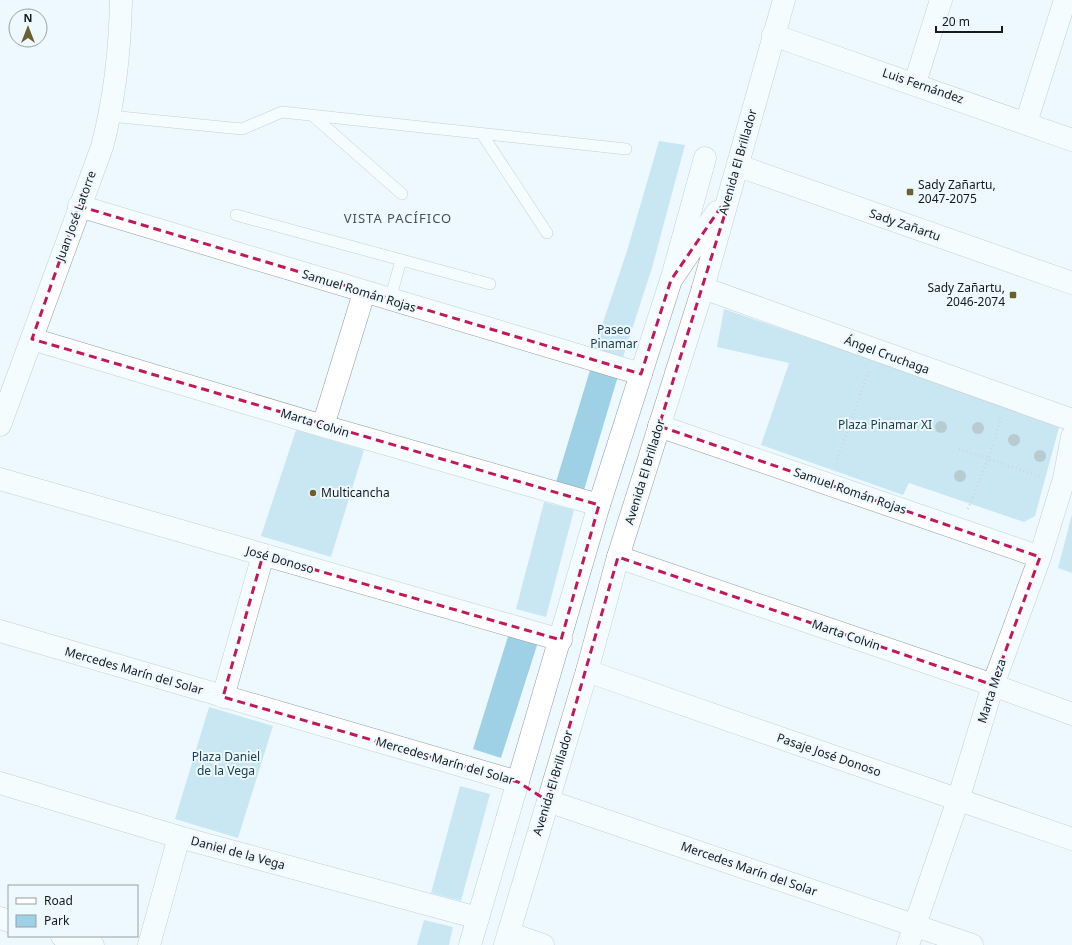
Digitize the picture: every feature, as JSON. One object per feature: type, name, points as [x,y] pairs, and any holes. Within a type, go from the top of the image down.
[{"type":"street","name":"Juan José Latorre","points":[[0,426],[79,206],[92,177],[110,116],[120,44],[121,0]]},
{"type":"street","name":"Avenida El Brillador","points":[[507,939],[587,671],[618,557],[703,288],[722,218],[732,191],[784,0]]},
{"type":"street","points":[[915,83],[941,0]]},
{"type":"street","points":[[1026,123],[1065,0]]},
{"type":"street","name":"Luis Fernández","points":[[774,35],[915,83],[1072,140]]},
{"type":"street","points":[[470,945],[561,640],[599,505],[671,280],[706,158]]},
{"type":"street","name":"Sady Zañartu","points":[[739,166],[1072,283]]},
{"type":"street","points":[[671,280],[732,191]]},
{"type":"street","name":"Samuel Román Rojas","points":[[79,206],[641,374]]},
{"type":"street","name":"Ángel Cruchaga","points":[[703,288],[1072,420]]},
{"type":"street","points":[[323,426],[364,292]]},
{"type":"street","name":"Marta Colvin","points":[[32,339],[323,426],[599,505]]},
{"type":"street","name":"Samuel Román Rojas","points":[[659,426],[961,528],[1040,557]]},
{"type":"street","name":"Marta Meza","points":[[912,935],[958,800],[994,685],[1040,557],[1064,479],[1072,437]]},
{"type":"street","name":"José Donoso","points":[[0,479],[561,640]]},
{"type":"street","points":[[223,697],[263,555]]},
{"type":"street","name":"Marta Colvin","points":[[618,557],[994,685],[1072,714]]},
{"type":"street","name":"Mercedes Marín del Solar","points":[[0,631],[518,782],[548,801],[912,935],[972,945]]},
{"type":"street","name":"Pasaje José Donoso","points":[[587,671],[1072,839]]},
{"type":"street","name":"Daniel de la Vega","points":[[0,783],[179,837],[478,918]]},
{"type":"street","points":[[149,945],[179,837]]},
{"type":"street","points":[[65,937],[93,945]]},
{"type":"street","points":[[507,939],[543,945]]},
{"type":"lane","points":[[110,116],[242,129],[282,112],[626,149]]},
{"type":"lane","points":[[312,115],[402,194]]},
{"type":"lane","points":[[482,134],[548,233]]},
{"type":"lane","points":[[236,215],[490,284]]},
{"type":"lane","points":[[390,300],[401,260]]},
{"type":"path","points":[[828,484],[877,351]]},
{"type":"path","points":[[961,528],[988,459],[1005,404],[1009,398]]},
{"type":"path","points":[[959,449],[1045,478],[1064,479]]},
{"type":"highlighted area","points":[[732,191],[659,426],[1040,557],[993,685],[618,557],[548,801],[518,782],[223,697],[263,555],[561,640],[599,505],[32,339],[79,206],[641,374],[671,280]]},
{"type":"green space","name":"Paseo Pinamar","points":[[659,141],[685,145],[652,268],[622,360],[593,352],[627,251]]},
{"type":"green space","name":"Plaza Pinamar XI","points":[[724,309],[1060,424],[1035,516],[1024,522],[909,483],[903,495],[761,445],[789,363],[717,347]]},
{"type":"green space","name":"Paseo Pinamar","points":[[591,367],[618,376],[584,490],[556,482]]},
{"type":"green space","name":"Multicancha","points":[[296,430],[364,450],[331,557],[261,536]]},
{"type":"green space","points":[[544,502],[574,510],[546,617],[516,609]]},
{"type":"green space","points":[[1072,514],[1072,573],[1058,568]]},
{"type":"green space","points":[[510,630],[539,639],[501,758],[473,749]]},
{"type":"green space","name":"Plaza Daniel de la Vega","points":[[209,707],[273,726],[238,838],[175,819]]},
{"type":"green space","points":[[460,786],[490,794],[461,901],[431,893]]},
{"type":"green space","points":[[424,920],[453,927],[449,945],[417,945]]},
{"type":"place","name":"Sady Zañartu, 2047-2075","points":[[910,192]]},
{"type":"place","name":"Sady Zañartu, 2046-2074","points":[[1013,295]]},
{"type":"place","name":"Multicancha","points":[[313,493]]},
{"type":"district","name":"VISTA PACÍFICO","points":[[398,218]]}]
